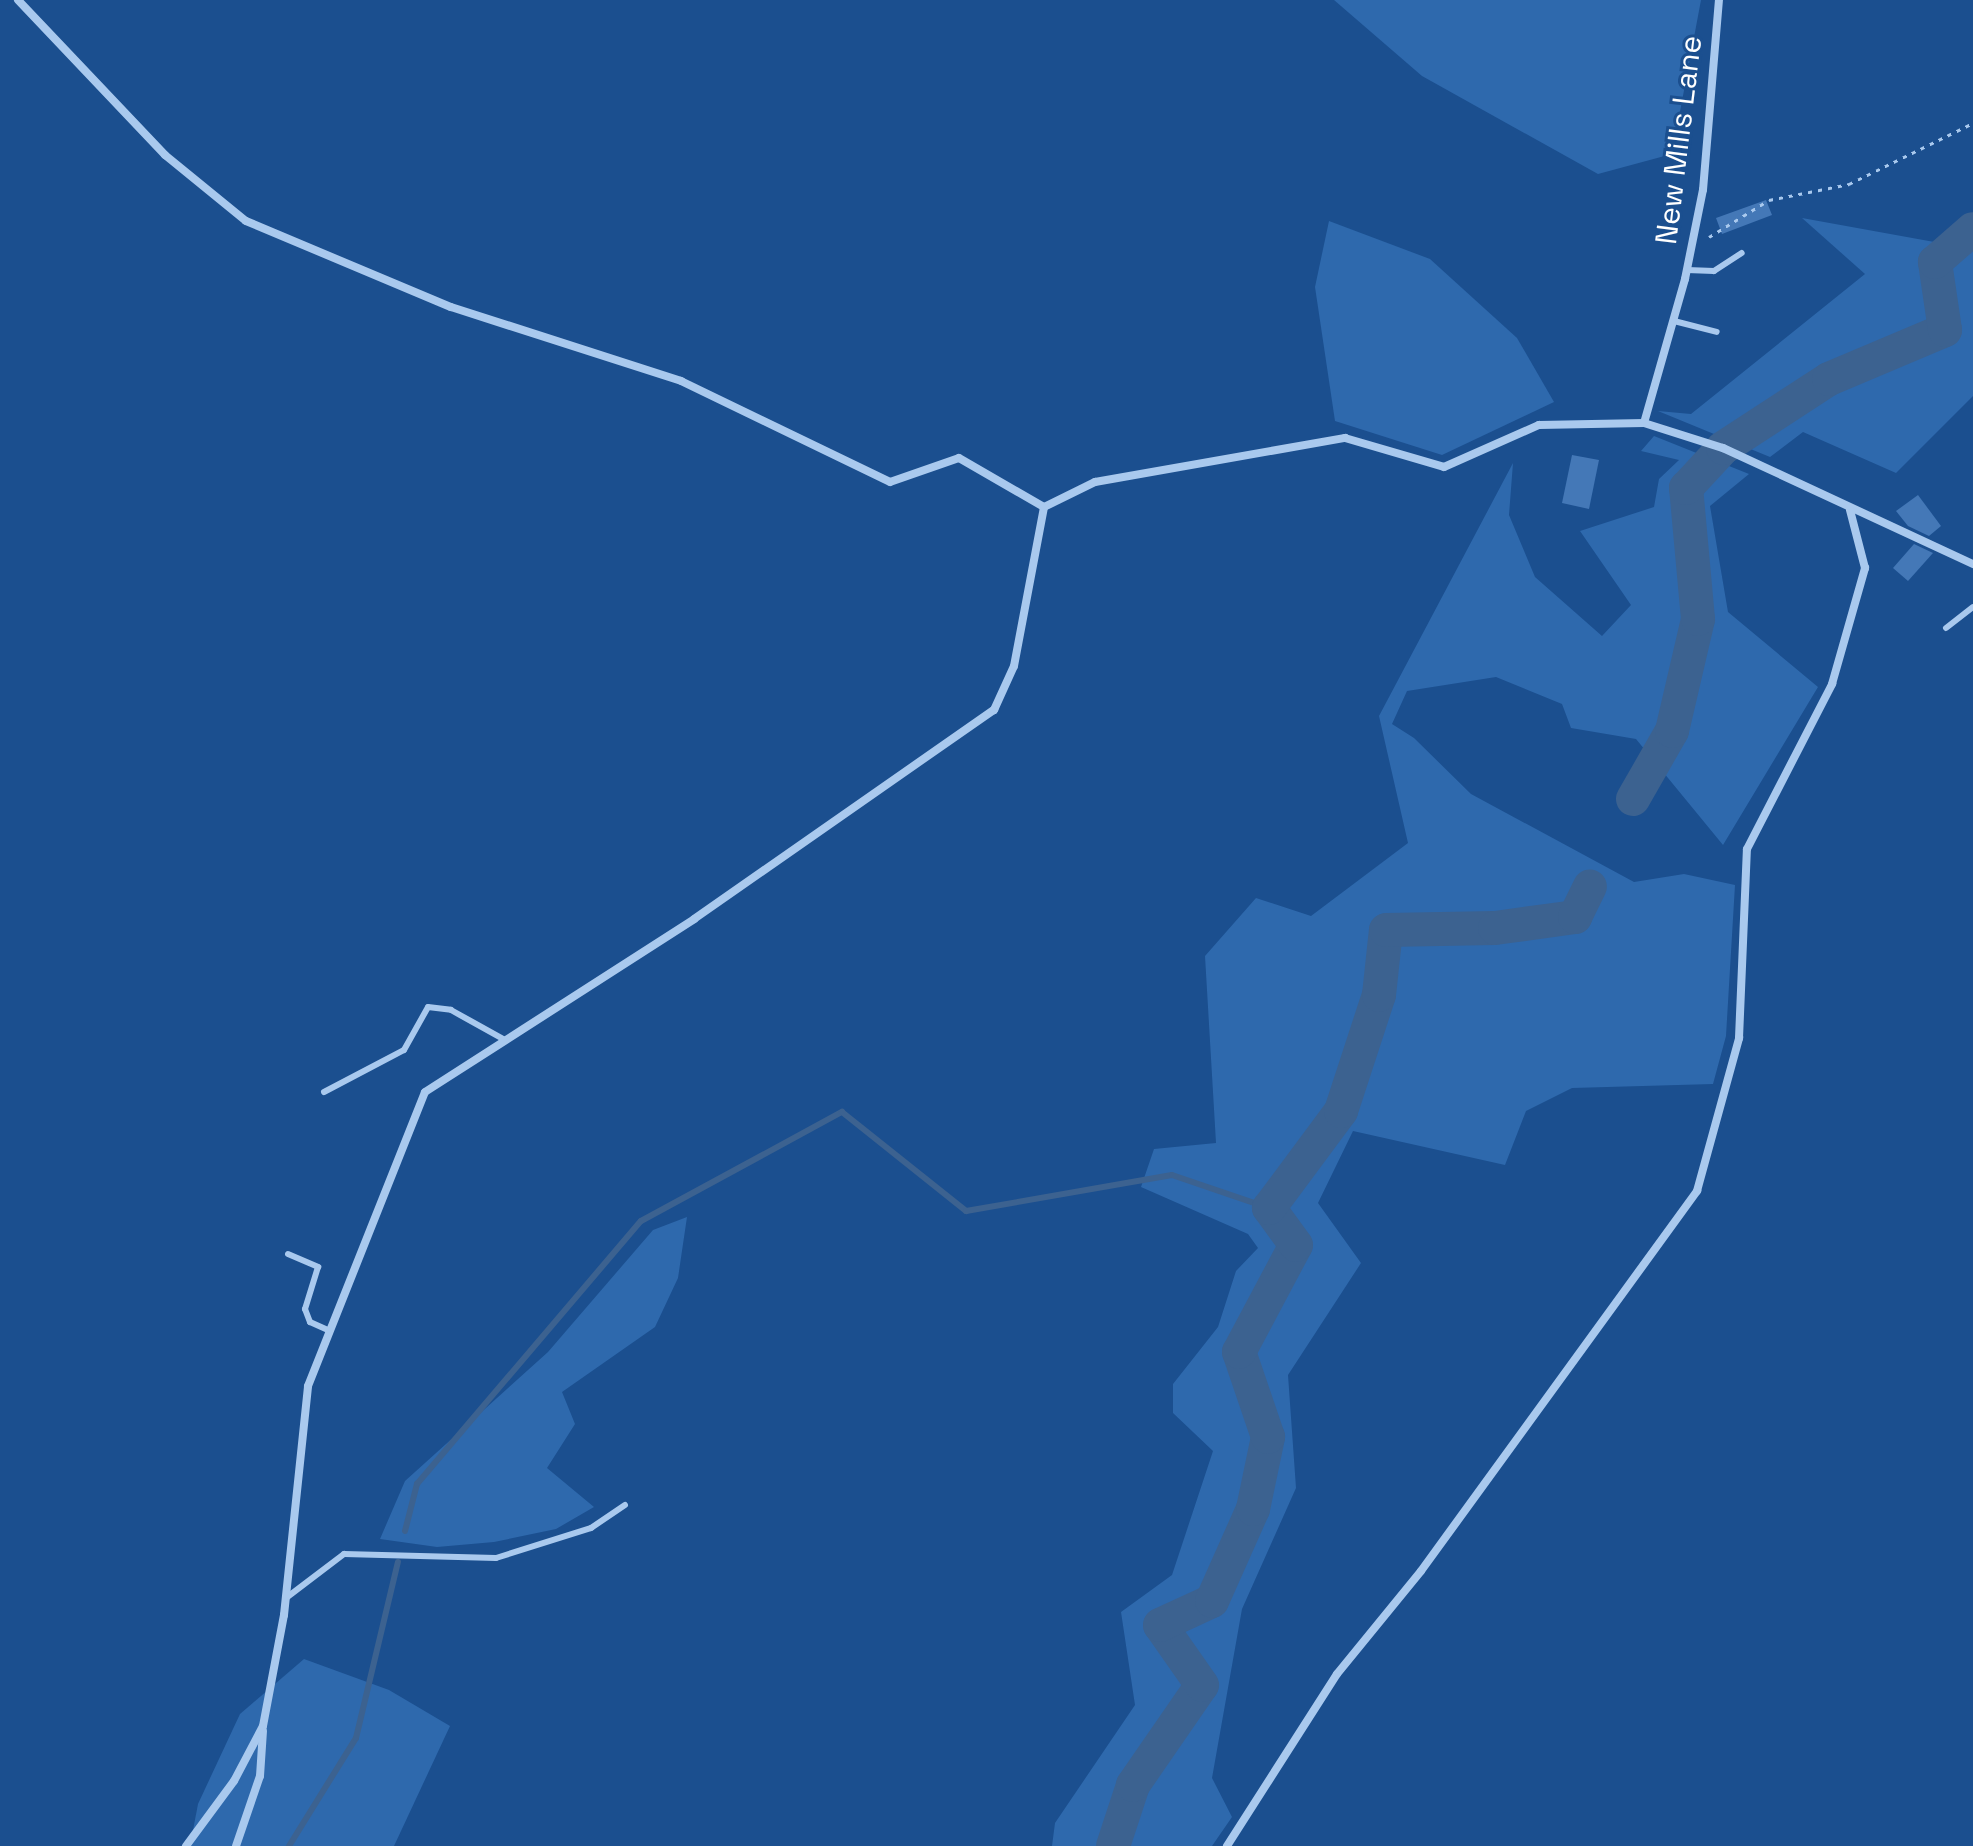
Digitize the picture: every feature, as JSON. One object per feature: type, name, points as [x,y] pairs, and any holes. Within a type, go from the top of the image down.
[{"type":"street","points":[[18,0],[165,155],[246,221],[451,307],[681,381],[852,459],[890,482],[959,458],[1044,507]]},
{"type":"street","name":"New Mills Lane","points":[[1644,423],[1687,270],[1703,190],[1719,0]]},
{"type":"street","points":[[1044,507],[1095,482],[1345,438],[1444,467],[1539,425],[1644,423],[1723,448],[1850,510],[1973,564]]},
{"type":"street","points":[[236,1846],[260,1776],[263,1726],[286,1598],[308,1386],[425,1092],[694,919],[994,710],[1014,666],[1044,507]]},
{"type":"street","points":[[1227,1846],[1337,1674],[1421,1571],[1697,1191],[1739,1038],[1747,849],[1832,684],[1865,568],[1850,510]]},
{"type":"street","points":[[186,1846],[234,1781],[263,1726]]},
{"type":"lane","points":[[1687,270],[1714,271],[1742,253]]},
{"type":"lane","points":[[1674,321],[1717,332]]},
{"type":"lane","points":[[1946,628],[1973,607]]},
{"type":"lane","points":[[324,1092],[404,1050],[428,1007],[451,1010],[505,1040]]},
{"type":"lane","points":[[288,1254],[318,1267],[305,1309],[310,1322],[330,1331]]},
{"type":"lane","points":[[286,1598],[344,1554],[496,1558],[579,1534],[625,1505]]},
{"type":"path","points":[[1692,247],[1769,200],[1849,184],[1973,123]]},
{"type":"shaded area","points":[[1334,0],[1701,0],[1672,154],[1598,174],[1422,76]]},
{"type":"shaded area","points":[[1802,218],[1973,249],[1973,396],[1896,473],[1803,432],[1770,457],[1658,411],[1691,414],[1865,274]]},
{"type":"shaded area","points":[[1329,221],[1430,259],[1517,338],[1554,402],[1442,455],[1335,421],[1315,287]]},
{"type":"shaded area","points":[[1654,436],[1749,474],[1710,506],[1728,612],[1818,687],[1723,845],[1636,739],[1571,728],[1562,704],[1496,677],[1407,691],[1392,724],[1414,738],[1471,794],[1634,882],[1684,874],[1735,885],[1726,1036],[1713,1084],[1572,1088],[1526,1111],[1505,1165],[1353,1131],[1318,1203],[1361,1263],[1288,1375],[1296,1488],[1242,1609],[1212,1778],[1232,1817],[1212,1846],[1052,1846],[1055,1823],[1135,1705],[1121,1612],[1172,1575],[1213,1451],[1173,1413],[1173,1384],[1218,1327],[1236,1271],[1258,1248],[1248,1234],[1141,1187],[1154,1149],[1216,1143],[1205,956],[1256,898],[1311,916],[1408,843],[1379,716],[1513,463],[1509,515],[1535,577],[1602,636],[1631,605],[1580,531],[1654,507],[1659,479],[1679,460],[1641,451]]},
{"type":"shaded area","points":[[687,1217],[678,1278],[655,1327],[562,1392],[575,1424],[547,1468],[594,1507],[556,1529],[494,1542],[437,1547],[380,1539],[405,1481],[548,1352],[653,1230]]},
{"type":"shaded area","points":[[304,1659],[389,1690],[450,1726],[394,1846],[190,1846],[198,1804],[240,1714]]},
{"type":"building","points":[[1766,200],[1772,215],[1722,234],[1716,218]]},
{"type":"building","points":[[1572,455],[1599,460],[1589,509],[1562,503]]},
{"type":"building","points":[[1918,495],[1941,526],[1929,536],[1908,526],[1896,511]]},
{"type":"building","points":[[1914,544],[1933,553],[1908,581],[1893,568]]},
{"type":"waterway","points":[[1633,799],[1672,731],[1698,619],[1686,488],[1723,448],[1829,379],[1945,330],[1935,262],[1973,229]]},
{"type":"waterway","points":[[1113,1846],[1133,1785],[1202,1685],[1160,1625],[1212,1601],[1253,1509],[1268,1437],[1239,1352],[1296,1245],[1269,1208],[1341,1111],[1379,995],[1386,930],[1495,928],[1575,917],[1590,886]]},
{"type":"waterway","points":[[405,1531],[417,1484],[641,1221],[842,1112],[966,1211],[1172,1175],[1269,1208]]},
{"type":"waterway","points":[[289,1846],[356,1738],[398,1562]]}]
